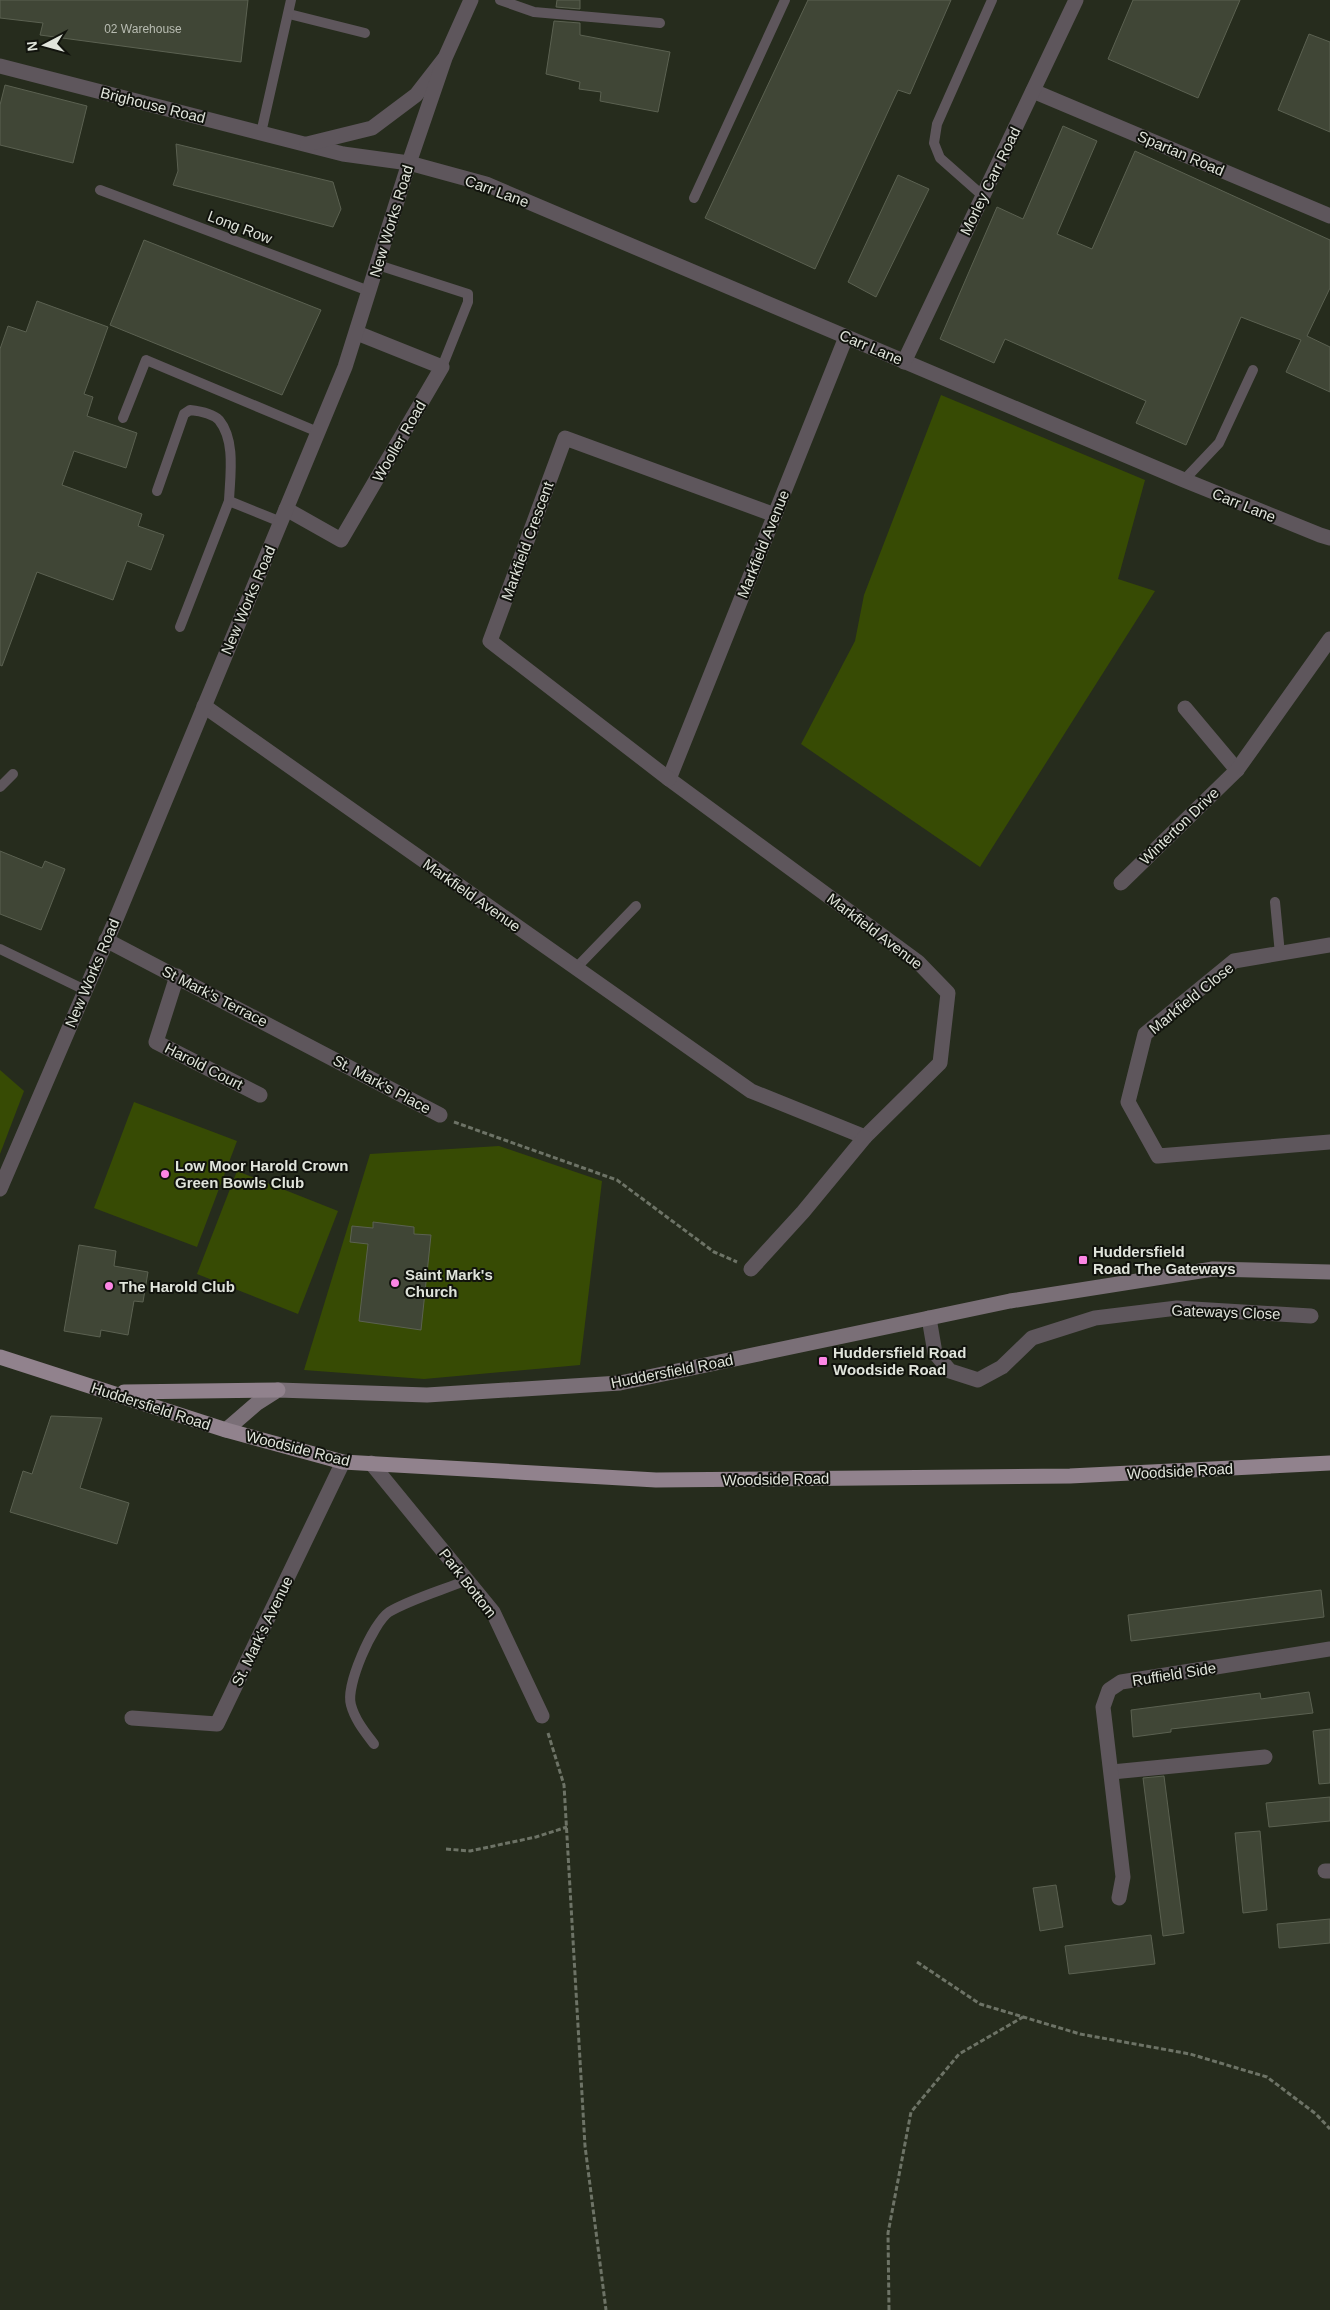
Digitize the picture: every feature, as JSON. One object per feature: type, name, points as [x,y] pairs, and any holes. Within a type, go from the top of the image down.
[{"type":"main road","name":"Huddersfield Road","points":[[0,1357],[226,1430],[249,1409],[278,1390],[428,1395],[620,1384],[1010,1301],[1213,1268],[1330,1272]]},
{"type":"main road","points":[[108,1392],[278,1390]]},
{"type":"main road","name":"Woodside Road","points":[[226,1430],[343,1462],[656,1480],[1070,1476],[1330,1463]]},
{"type":"street","name":"New Works Road","points":[[0,1190],[345,367],[409,162],[445,58],[471,0]]},
{"type":"street","name":"Morley Carr Road","points":[[904,362],[1076,0]]},
{"type":"street","name":"Brighouse Road","points":[[306,144],[372,128],[416,95],[445,58]]},
{"type":"street","name":"Brighouse Road","points":[[0,66],[343,154],[409,162]]},
{"type":"street","name":"Spartan Road","points":[[1033,91],[1330,216]]},
{"type":"street","name":"Carr Lane","points":[[409,162],[486,184],[1184,480],[1330,538]]},
{"type":"street","points":[[357,333],[442,367]]},
{"type":"street","name":"Markfield Avenue","points":[[204,706],[751,1091],[865,1137],[940,1063],[948,994],[918,962],[669,779],[846,337]]},
{"type":"street","name":"Wooller Road","points":[[283,515],[341,540],[442,367]]},
{"type":"street","name":"Markfield Crescent","points":[[669,779],[490,641],[565,438],[775,514]]},
{"type":"street","name":"Winterton Drive","points":[[1121,883],[1237,770],[1330,639]]},
{"type":"street","points":[[1185,708],[1237,770]]},
{"type":"street","name":"St Mark's Terrace","points":[[106,940],[324,1052]]},
{"type":"street","name":"Markfield Close","points":[[1330,946],[1234,961],[1145,1034],[1128,1102],[1158,1156],[1330,1142]]},
{"type":"street","name":"Harold Court","points":[[177,976],[156,1042],[260,1094]]},
{"type":"street","name":"St. Mark's Place","points":[[324,1052],[440,1115]]},
{"type":"street","points":[[751,1269],[803,1212],[865,1137]]},
{"type":"street","name":"Gateways Close","points":[[929,1318],[935,1353],[950,1371],[978,1380],[1002,1367],[1032,1338],[1095,1318],[1177,1308],[1311,1316]]},
{"type":"street","name":"St. Mark's Avenue","points":[[132,1718],[217,1724],[343,1462]]},
{"type":"street","name":"Park Bottom","points":[[371,1463],[493,1612],[542,1716]]},
{"type":"street","name":"Ruffield Side","points":[[1118,1898],[1123,1877],[1103,1708],[1105,1698],[1114,1686],[1130,1681],[1330,1648]]},
{"type":"street","points":[[1112,1772],[1265,1757]]},
{"type":"lane","points":[[261,133],[291,0]]},
{"type":"lane","points":[[500,0],[534,12],[660,23]]},
{"type":"lane","points":[[694,198],[785,0]]},
{"type":"lane","points":[[983,196],[940,158],[934,143],[937,124],[992,0]]},
{"type":"lane","points":[[289,14],[365,33]]},
{"type":"lane","name":"Long Row","points":[[100,190],[369,291]]},
{"type":"lane","points":[[378,265],[468,294],[468,302],[442,367]]},
{"type":"lane","points":[[123,418],[146,360],[318,432]]},
{"type":"lane","points":[[1184,480],[1219,443],[1253,370]]},
{"type":"lane","points":[[157,491],[184,414],[190,410],[203,412],[218,419],[226,434],[231,461],[229,501],[180,627]]},
{"type":"lane","points":[[229,501],[283,515]]},
{"type":"lane","points":[[0,787],[13,774]]},
{"type":"lane","points":[[1275,902],[1280,954]]},
{"type":"lane","points":[[576,968],[636,906]]},
{"type":"lane","points":[[0,949],[85,990]]},
{"type":"lane","points":[[374,1744],[361,1727],[350,1703],[354,1671],[371,1635],[388,1613],[467,1580]]},
{"type":"path","points":[[440,1115],[468,1128],[617,1180],[714,1252],[751,1269]]},
{"type":"path","points":[[542,1716],[564,1785],[585,2146],[606,2310]]},
{"type":"path","points":[[446,1849],[470,1851],[536,1837],[567,1827]]},
{"type":"path","points":[[917,1962],[980,2004],[1080,2034],[1190,2054],[1267,2077],[1316,2114],[1330,2129]]},
{"type":"path","points":[[889,2310],[888,2233],[911,2112],[959,2054],[1023,2017]]},
{"type":"green space","points":[[941,395],[1145,480],[1118,579],[1155,591],[980,867],[801,744],[855,641],[864,595]]},
{"type":"green space","points":[[0,1070],[24,1091],[0,1154]]},
{"type":"green space","name":"Low Moor Harold Crown Green Bowls Club","points":[[134,1102],[237,1141],[197,1247],[94,1208]]},
{"type":"green space","points":[[499,1146],[602,1181],[580,1365],[424,1379],[304,1370],[370,1154]]},
{"type":"green space","name":"Low Moor Harold Crown Green Bowls Club","points":[[237,1171],[338,1211],[298,1314],[197,1274]]},
{"type":"building","points":[[0,0],[248,0],[241,62],[40,35],[43,23],[0,18]]},
{"type":"building","points":[[557,0],[580,0],[580,9],[556,7]]},
{"type":"building","points":[[808,0],[951,0],[910,94],[898,90],[815,269],[705,218]]},
{"type":"building","points":[[1133,0],[1240,0],[1198,98],[1108,59]]},
{"type":"building","points":[[554,21],[580,23],[580,35],[670,52],[658,112],[600,101],[601,92],[579,89],[580,82],[546,74]]},
{"type":"building","points":[[1309,34],[1330,42],[1330,132],[1278,110]]},
{"type":"building","points":[[5,85],[87,106],[73,163],[0,145],[0,105]]},
{"type":"building","points":[[1063,126],[1097,141],[1057,234],[1092,249],[1135,151],[1330,240],[1330,288],[1307,336],[1330,347],[1330,392],[1286,372],[1301,340],[1241,317],[1186,445],[1136,423],[1146,401],[1005,339],[994,363],[940,339],[997,207],[1023,219]]},
{"type":"building","points":[[176,144],[333,182],[341,209],[333,227],[173,185],[178,171]]},
{"type":"building","points":[[898,175],[929,189],[876,297],[848,282]]},
{"type":"building","points":[[144,240],[321,310],[282,395],[110,325]]},
{"type":"building","points":[[37,301],[108,327],[84,394],[93,397],[87,416],[137,433],[126,468],[74,451],[62,485],[142,514],[138,526],[164,535],[151,570],[127,561],[113,600],[37,572],[2,666],[0,665],[0,349],[8,326],[26,332]]},
{"type":"building","points":[[0,851],[42,868],[45,861],[65,869],[41,930],[0,914]]},
{"type":"building","name":"Saint Mark's Church","points":[[373,1222],[414,1227],[414,1234],[431,1235],[421,1330],[359,1321],[368,1244],[350,1242],[352,1226],[373,1228]]},
{"type":"building","name":"The Harold Club","points":[[79,1245],[116,1251],[114,1266],[148,1272],[143,1302],[134,1301],[128,1335],[101,1330],[100,1337],[64,1331]]},
{"type":"building","points":[[51,1416],[102,1418],[80,1488],[129,1503],[117,1544],[10,1512],[23,1471],[32,1474]]},
{"type":"building","points":[[1321,1590],[1324,1617],[1131,1641],[1128,1615]]},
{"type":"building","points":[[1309,1692],[1313,1713],[1171,1729],[1171,1732],[1133,1737],[1131,1710],[1260,1693],[1261,1699]]},
{"type":"building","points":[[1330,1729],[1330,1783],[1319,1784],[1313,1731]]},
{"type":"building","points":[[1164,1776],[1184,1933],[1163,1936],[1143,1778]]},
{"type":"building","points":[[1330,1797],[1330,1821],[1269,1827],[1266,1803]]},
{"type":"building","points":[[1260,1831],[1267,1910],[1243,1913],[1235,1833]]},
{"type":"building","points":[[1056,1885],[1063,1927],[1040,1931],[1033,1888]]},
{"type":"building","points":[[1330,1919],[1330,1943],[1279,1948],[1277,1924]]},
{"type":"building","points":[[1151,1935],[1155,1964],[1069,1974],[1065,1946]]},
{"type":"place","name":"Low Moor Harold Crown Green Bowls Club","points":[[165,1174]]},
{"type":"place","name":"Huddersfield Road The Gateways","points":[[1083,1260]]},
{"type":"place","name":"Saint Mark's Church","points":[[395,1283]]},
{"type":"place","name":"The Harold Club","points":[[109,1286]]},
{"type":"place","name":"Huddersfield Road Woodside Road","points":[[823,1361]]}]
